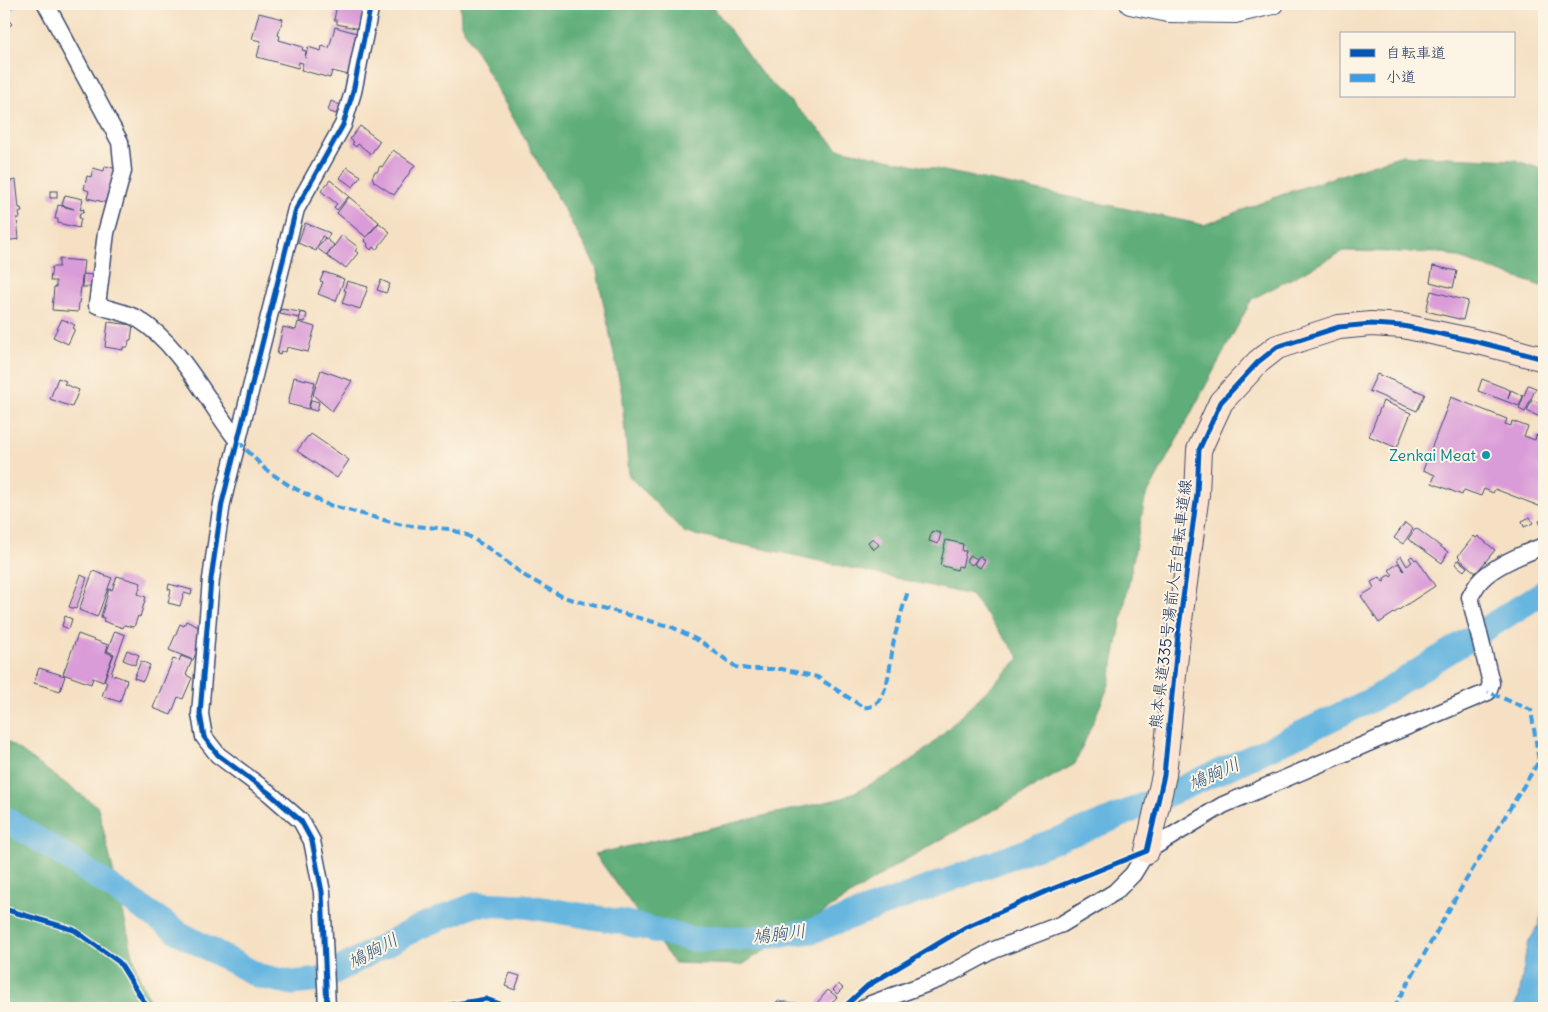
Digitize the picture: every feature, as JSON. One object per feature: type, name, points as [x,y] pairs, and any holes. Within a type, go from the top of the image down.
[{"type":"main road","name":"熊本県道335号湯前人吉自転車道線","points":[[1147,852],[1164,775],[1178,635],[1197,494],[1199,450],[1221,402],[1258,362],[1277,348],[1339,327],[1371,324],[1403,326],[1474,341],[1544,359]]},
{"type":"street","points":[[46,4],[120,142],[123,171],[106,233],[97,306],[136,318],[176,352],[238,441]]},
{"type":"street","points":[[327,1008],[322,892],[312,841],[301,821],[269,793],[218,755],[204,737],[200,714],[211,579],[222,503],[296,209],[343,126],[371,4]]},
{"type":"street","points":[[1130,4],[1168,12],[1235,13],[1273,4]]},
{"type":"street","points":[[864,1008],[942,978],[994,950],[1062,924],[1115,892],[1134,874],[1147,852],[1222,805],[1488,692],[1491,684],[1470,597],[1480,581],[1492,572],[1544,546]]},
{"type":"green space","points":[[460,4],[711,4],[761,73],[839,149],[1204,225],[1289,192],[1402,155],[1515,160],[1544,170],[1544,287],[1444,253],[1344,251],[1252,299],[1145,499],[1109,685],[1075,764],[898,864],[742,965],[674,963],[595,854],[843,798],[899,770],[930,746],[1020,658],[971,595],[685,533],[629,476],[621,389],[596,267],[461,24]]},
{"type":"green space","points":[[4,739],[98,807],[137,972],[153,1008],[4,1008]]},
{"type":"water","points":[[1544,907],[1544,1008],[1513,1008],[1519,998],[1527,945],[1538,927]]},
{"type":"building","points":[[337,4],[365,4],[360,29],[337,24],[337,20],[334,20]]},
{"type":"building","points":[[259,13],[283,19],[278,35],[280,36],[279,40],[303,47],[302,50],[306,51],[305,58],[308,47],[321,51],[322,46],[329,48],[335,27],[360,34],[349,75],[332,71],[330,78],[301,70],[303,63],[299,62],[298,68],[257,57],[261,41],[252,39]]},
{"type":"building","points":[[4,15],[12,24],[4,31]]},
{"type":"building","points":[[331,101],[340,105],[336,114],[328,111]]},
{"type":"building","points":[[360,126],[380,141],[371,154],[358,144],[356,147],[350,139]]},
{"type":"building","points":[[393,150],[415,165],[394,195],[373,181],[372,178],[375,171],[377,172],[380,166],[382,167]]},
{"type":"building","points":[[105,166],[118,169],[108,203],[87,198],[89,191],[84,189],[87,176],[91,177],[93,168],[104,171]]},
{"type":"building","points":[[347,167],[361,176],[353,187],[340,178]]},
{"type":"building","points":[[16,180],[19,208],[21,208],[22,212],[19,212],[20,218],[17,218],[19,239],[4,241],[4,182]]},
{"type":"building","points":[[330,180],[349,196],[337,210],[334,207],[337,204],[321,191]]},
{"type":"building","points":[[50,191],[57,191],[57,198],[50,198]]},
{"type":"building","points":[[65,195],[83,199],[80,210],[84,209],[83,213],[80,213],[79,228],[58,223],[58,219],[55,219],[58,205],[74,209],[62,205]]},
{"type":"building","points":[[349,197],[379,222],[366,237],[337,213]]},
{"type":"building","points":[[305,223],[330,233],[327,239],[322,236],[316,251],[298,243]]},
{"type":"building","points":[[379,223],[390,232],[376,250],[373,247],[371,250],[364,240]]},
{"type":"building","points":[[342,235],[358,247],[355,251],[358,253],[346,268],[327,256]]},
{"type":"building","points":[[325,238],[334,245],[326,255],[317,248]]},
{"type":"building","points":[[59,259],[84,261],[78,312],[52,310],[56,281],[50,281],[52,267],[59,267]]},
{"type":"building","points":[[1433,266],[1457,271],[1453,288],[1430,282]]},
{"type":"building","points":[[324,272],[344,279],[336,301],[318,294],[323,282],[320,281]]},
{"type":"building","points":[[83,274],[93,275],[93,287],[82,287]]},
{"type":"building","points":[[381,280],[390,284],[386,293],[377,290]]},
{"type":"building","points":[[347,281],[368,287],[360,309],[342,303]]},
{"type":"building","points":[[1431,291],[1468,301],[1463,320],[1426,311]]},
{"type":"building","points":[[281,309],[300,312],[299,318],[280,314]]},
{"type":"building","points":[[301,312],[307,314],[305,322],[299,321]]},
{"type":"building","points":[[62,319],[75,325],[68,344],[53,337]]},
{"type":"building","points":[[108,322],[133,325],[128,347],[123,347],[123,350],[105,347]]},
{"type":"building","points":[[298,322],[315,327],[308,352],[287,347],[286,352],[281,351],[280,355],[277,354],[283,327],[296,330]]},
{"type":"building","points":[[321,370],[352,381],[332,411],[313,395]]},
{"type":"building","points":[[1377,374],[1425,394],[1417,411],[1369,391]]},
{"type":"building","points":[[294,377],[315,382],[308,409],[288,404]]},
{"type":"building","points":[[58,378],[66,381],[64,384],[79,390],[72,407],[50,399]]},
{"type":"building","points":[[1482,379],[1510,390],[1508,399],[1511,390],[1523,396],[1519,406],[1478,391]]},
{"type":"building","points":[[1528,385],[1536,388],[1525,412],[1519,409]]},
{"type":"building","name":"Zenkai Meat","points":[[1451,397],[1507,419],[1505,424],[1511,426],[1512,421],[1528,427],[1524,436],[1535,440],[1536,435],[1544,438],[1544,508],[1495,489],[1493,493],[1484,489],[1481,496],[1464,490],[1462,495],[1432,483],[1435,475],[1423,470]]},
{"type":"building","points":[[311,400],[319,402],[317,411],[309,409]]},
{"type":"building","points":[[1532,400],[1544,405],[1540,417],[1527,411]]},
{"type":"building","points":[[1383,401],[1411,413],[1397,448],[1369,436]]},
{"type":"building","points":[[311,434],[349,460],[337,478],[297,451]]},
{"type":"building","points":[[1530,517],[1533,523],[1524,527],[1522,521]]},
{"type":"building","points":[[1544,519],[1544,534],[1539,521]]},
{"type":"building","points":[[1405,523],[1413,529],[1403,544],[1394,538]]},
{"type":"building","points":[[1416,528],[1448,552],[1442,563],[1408,539]]},
{"type":"building","points":[[932,531],[941,533],[938,544],[929,541]]},
{"type":"building","points":[[1474,536],[1476,538],[1478,536],[1495,550],[1476,573],[1458,556]]},
{"type":"building","points":[[873,538],[879,545],[873,550],[868,542]]},
{"type":"building","points":[[946,540],[963,544],[962,551],[966,551],[962,567],[958,566],[957,570],[940,565]]},
{"type":"building","points":[[970,555],[977,559],[972,565],[966,561]]},
{"type":"building","points":[[979,556],[985,560],[980,568],[974,564]]},
{"type":"building","points":[[1401,556],[1407,566],[1412,562],[1409,558],[1412,556],[1415,560],[1417,559],[1435,586],[1379,623],[1361,596],[1374,588],[1371,582],[1380,577],[1383,582],[1385,581],[1383,579],[1389,575],[1391,577],[1393,575],[1389,570],[1398,563],[1404,571],[1397,559]]},
{"type":"building","points":[[1458,560],[1467,567],[1464,571],[1455,564]]},
{"type":"building","points":[[93,571],[112,578],[97,617],[79,610]]},
{"type":"building","points":[[81,575],[87,578],[76,609],[69,607]]},
{"type":"building","points":[[117,576],[141,583],[138,594],[146,597],[140,617],[138,616],[134,627],[124,625],[123,628],[103,621],[104,618],[101,617],[109,589],[112,590]]},
{"type":"building","points":[[169,584],[192,590],[191,595],[184,593],[180,606],[168,603],[171,590],[168,589]]},
{"type":"building","points":[[65,616],[72,619],[69,629],[62,626]]},
{"type":"building","points":[[186,621],[203,629],[204,634],[193,660],[169,650],[180,624],[184,626]]},
{"type":"building","points":[[115,631],[125,635],[111,674],[127,680],[120,702],[102,696],[107,682],[104,681],[114,654],[107,651]]},
{"type":"building","points":[[78,634],[108,645],[106,652],[113,655],[103,682],[93,678],[91,684],[63,674]]},
{"type":"building","points":[[127,650],[139,655],[135,665],[123,660]]},
{"type":"building","points":[[181,656],[192,660],[186,675],[192,678],[183,699],[178,697],[171,715],[153,708],[173,659],[179,661]]},
{"type":"building","points":[[141,661],[150,665],[143,681],[134,678]]},
{"type":"building","points":[[39,668],[65,676],[60,691],[34,683]]},
{"type":"building","points":[[510,973],[520,976],[515,990],[505,986]]},
{"type":"building","points":[[838,984],[843,988],[837,994],[833,990]]},
{"type":"building","points":[[828,990],[837,997],[827,1008],[824,1008],[817,1003]]},
{"type":"building","points":[[777,1001],[803,1004],[803,1008],[776,1008]]},
{"type":"waterway","points":[[4,13],[16,4]]},
{"type":"waterway","name":"鳩胸川","points":[[4,818],[71,860],[181,934],[259,976],[293,983],[319,980],[419,927],[477,904],[525,906],[622,922],[691,939],[754,938],[812,931],[1107,821],[1243,761],[1375,698],[1544,592]]},
{"type":"marked path","points":[[238,441],[265,469],[290,486],[326,504],[402,525],[449,529],[467,535],[491,550],[525,576],[563,597],[672,627],[703,643],[736,667],[782,669],[817,677],[863,707],[872,706],[879,701],[884,692],[890,670],[894,640],[908,591]]},
{"type":"marked path","points":[[1394,1008],[1463,885],[1539,761],[1531,710],[1488,692]]},
{"type":"marked path","points":[[871,1004],[878,1008]]},
{"type":"cycle path","points":[[327,1008],[322,892],[312,841],[301,821],[269,793],[218,755],[204,737],[200,714],[211,579],[222,503],[296,209],[343,125],[353,92],[371,4]]},
{"type":"cycle path","points":[[843,1008],[867,986],[966,927],[1047,891],[1147,851],[1164,775],[1178,635],[1197,494],[1199,450],[1221,402],[1258,362],[1277,347],[1339,327],[1371,324],[1403,326],[1474,341],[1544,359]]},
{"type":"cycle path","points":[[4,909],[74,930],[119,962],[148,1008]]},
{"type":"cycle path","points":[[444,1008],[449,1005],[486,999],[512,1008]]},
{"type":"place","name":"Zenkai Meat","points":[[1486,455]]}]
